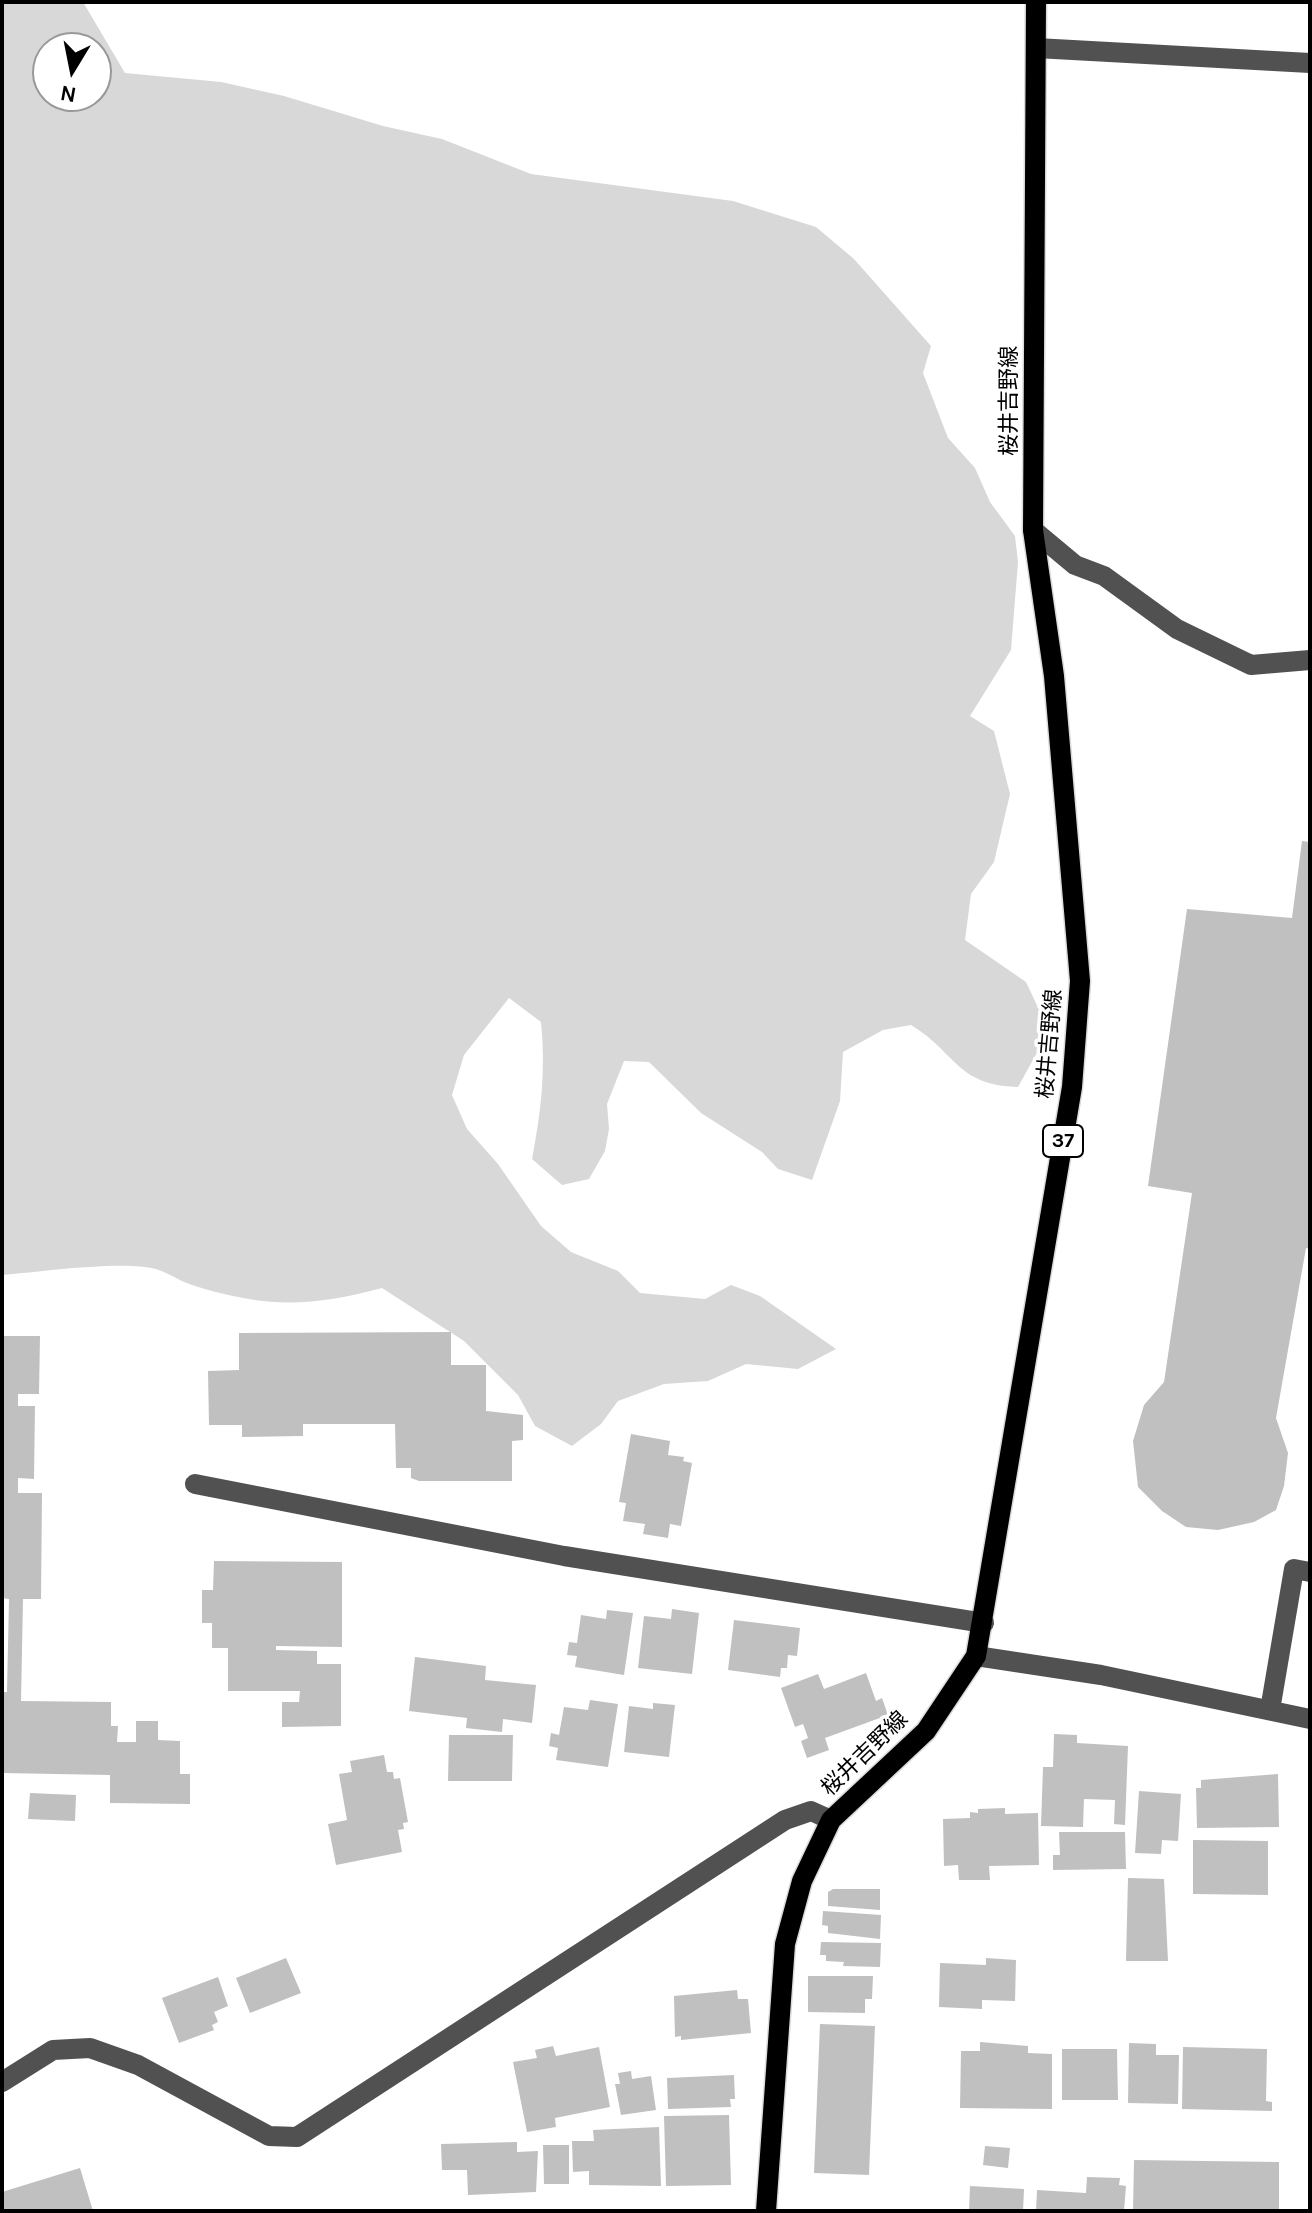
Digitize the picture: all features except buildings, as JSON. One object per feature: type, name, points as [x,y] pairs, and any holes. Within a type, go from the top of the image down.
[{"type":"main road","name":"桜井吉野線","points":[[766,2211],[785,1944],[802,1881],[831,1820],[926,1731],[976,1656],[1072,1087],[1080,981],[1054,676],[1033,530],[1036,2]]},
{"type":"street","points":[[1036,48],[1310,63]]},
{"type":"street","points":[[1033,530],[1075,565],[1104,576],[1177,629],[1251,665],[1310,660]]},
{"type":"street","points":[[195,1484],[564,1556],[984,1623]]},
{"type":"street","points":[[1270,1710],[1294,1569],[1310,1572]]},
{"type":"street","points":[[976,1656],[1101,1675],[1310,1719]]},
{"type":"street","points":[[2,2082],[53,2050],[90,2048],[138,2065],[269,2136],[297,2137],[785,1820],[811,1811],[831,1820]]},
{"type":"shaded area","points":[[2,2],[83,2],[101,32],[32,32],[32,112],[112,112],[112,51],[125,73],[221,82],[284,96],[383,126],[442,139],[531,174],[733,201],[816,227],[854,259],[931,346],[923,373],[948,438],[975,468],[990,502],[1015,536],[1018,562],[1011,650],[970,716],[994,731],[1010,794],[994,862],[971,894],[965,940],[1026,982],[1049,1031],[1018,1087],[997,1085],[969,1074],[911,1025],[883,1030],[843,1052],[840,1101],[812,1180],[778,1169],[762,1152],[701,1113],[649,1062],[624,1061],[607,1104],[609,1129],[605,1151],[589,1179],[562,1185],[532,1159],[542,1091],[541,1022],[509,998],[464,1055],[452,1095],[467,1129],[498,1164],[541,1226],[571,1252],[618,1271],[640,1293],[705,1299],[731,1285],[760,1296],[836,1349],[798,1369],[746,1364],[708,1381],[664,1384],[618,1401],[601,1424],[572,1446],[535,1426],[518,1395],[464,1341],[382,1288],[310,1302],[267,1301],[221,1293],[156,1269],[102,1266],[2,1275]]}]
